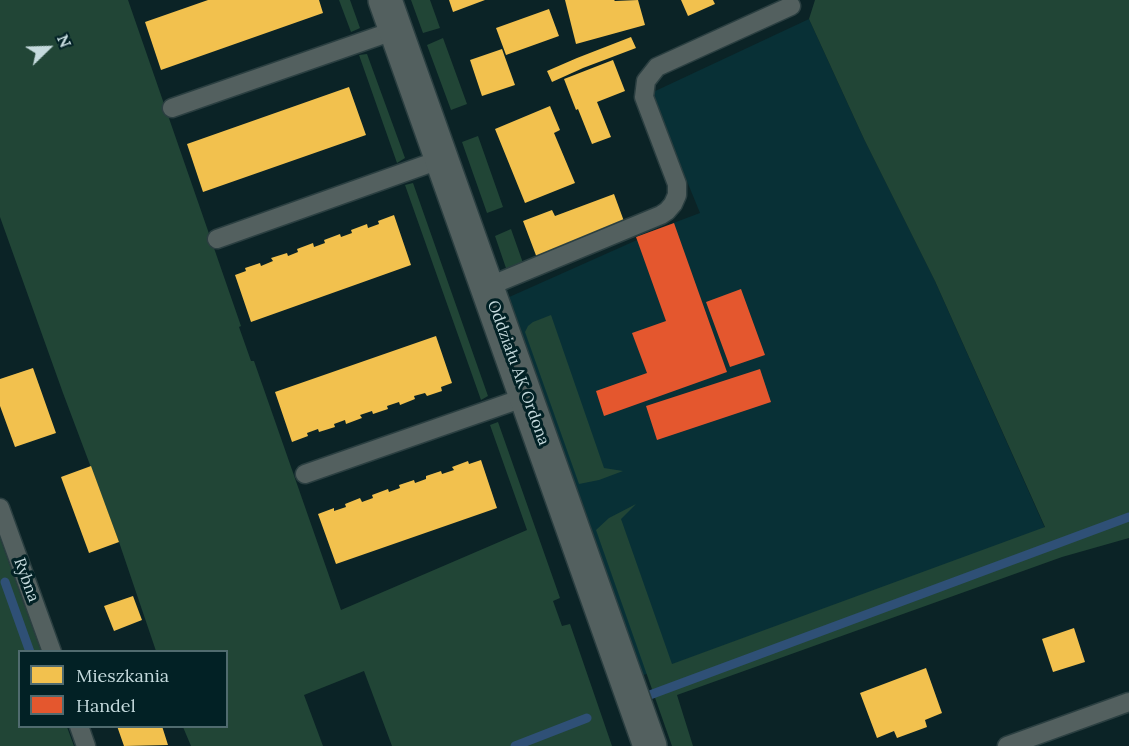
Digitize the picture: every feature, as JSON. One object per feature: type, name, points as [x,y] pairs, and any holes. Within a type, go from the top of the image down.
[{"type":"street","name":"Oddziału AK Ordona","points":[[391,15],[645,733]]},
{"type":"lane","points":[[487,287],[651,220],[667,211],[677,195],[677,184],[644,98],[646,81],[657,68],[791,6]]},
{"type":"lane","points":[[172,108],[391,15]]},
{"type":"lane","points":[[217,239],[442,159]]},
{"type":"lane","points":[[305,474],[526,397]]},
{"type":"lane","name":"Rybna","points":[[0,508],[52,650]]},
{"type":"lane","points":[[1007,746],[1129,702]]},
{"type":"lane","points":[[80,728],[86,746]]},
{"type":"shaded area","points":[[809,19],[864,139],[935,281],[1045,528],[641,676],[507,298],[637,240],[636,237],[700,213],[651,93]]},
{"type":"green space","points":[[0,0],[128,0],[241,326],[239,327],[251,361],[254,361],[341,610],[527,530],[490,425],[498,422],[560,598],[553,601],[562,626],[570,624],[612,746],[392,746],[364,671],[304,695],[323,746],[191,746],[183,728],[228,728],[228,650],[156,650],[119,542],[0,217]]},
{"type":"green space","points":[[339,0],[350,0],[360,28],[351,32]]},
{"type":"green space","points":[[411,0],[430,0],[440,28],[423,33]]},
{"type":"green space","points":[[815,0],[1129,0],[1129,538],[1062,557],[677,695],[693,746],[672,746],[596,530],[609,518],[636,504],[621,519],[672,664],[1045,527],[935,281],[864,139],[809,19]]},
{"type":"green space","points":[[443,38],[467,104],[451,110],[427,45]]},
{"type":"green space","points":[[367,54],[405,158],[397,163],[359,55]]},
{"type":"green space","points":[[478,136],[503,207],[487,213],[462,142]]},
{"type":"green space","points":[[413,183],[488,396],[481,400],[405,185]]},
{"type":"green space","points":[[511,229],[523,263],[508,274],[495,236]]},
{"type":"green space","points":[[551,315],[604,468],[623,471],[599,480],[579,484],[525,332],[533,322]]},
{"type":"green space","points":[[0,538],[41,650],[18,650],[18,728],[67,728],[74,746],[0,746]]},
{"type":"building: Mieszkania","points":[[208,0],[319,0],[323,13],[161,70],[145,22]]},
{"type":"building: Mieszkania","points":[[449,0],[485,0],[453,12]]},
{"type":"building: Mieszkania","points":[[565,0],[638,0],[645,25],[576,44]]},
{"type":"building: Mieszkania","points":[[681,0],[713,0],[715,4],[688,16]]},
{"type":"building: Mieszkania","points":[[549,9],[559,36],[506,55],[496,28]]},
{"type":"building: Mieszkania","points":[[631,37],[636,48],[552,82],[547,71]]},
{"type":"building: Mieszkania","points":[[502,49],[515,85],[482,96],[470,60]]},
{"type":"building: Mieszkania","points":[[613,60],[625,91],[597,102],[611,137],[592,144],[564,79]]},
{"type":"building: Mieszkania","points":[[349,87],[366,135],[203,192],[187,144]]},
{"type":"building: Mieszkania","points":[[550,106],[560,130],[554,133],[575,183],[525,203],[495,129]]},
{"type":"building: Mieszkania","points":[[614,194],[625,224],[537,258],[523,221],[552,210],[555,216]]},
{"type":"building: Mieszkania","points":[[394,215],[411,265],[251,322],[235,275],[246,271],[245,268],[260,263],[261,266],[273,261],[271,258],[287,253],[288,256],[298,252],[297,249],[313,243],[314,247],[325,243],[324,240],[340,234],[341,237],[352,233],[351,230],[367,224],[368,228],[379,224],[378,221]]},
{"type":"building: Mieszkania","points":[[436,336],[452,383],[441,387],[442,391],[427,396],[425,393],[414,396],[415,399],[400,405],[399,402],[373,414],[372,411],[360,415],[362,418],[346,424],[345,420],[334,424],[335,427],[319,432],[318,429],[292,442],[275,392]]},
{"type":"building: Mieszkania","points":[[33,368],[56,433],[15,447],[0,406],[0,379]]},
{"type":"building: Mieszkania","points":[[481,460],[497,508],[336,564],[318,514],[334,508],[334,511],[346,507],[345,504],[360,498],[362,502],[373,498],[372,495],[388,489],[389,492],[400,488],[399,485],[414,480],[415,483],[441,471],[442,474],[454,470],[452,467],[468,461],[469,464]]},
{"type":"building: Mieszkania","points":[[91,466],[119,542],[89,553],[61,477]]},
{"type":"building: Mieszkania","points":[[133,596],[142,620],[114,631],[104,606]]},
{"type":"building: Mieszkania","points":[[1074,628],[1085,662],[1053,672],[1042,639]]},
{"type":"building: Mieszkania","points":[[926,668],[942,713],[925,720],[927,727],[897,738],[894,731],[877,738],[860,693]]},
{"type":"building: Mieszkania","points":[[118,728],[163,728],[168,745],[124,746]]},
{"type":"building: Handel","points":[[674,223],[727,372],[604,416],[596,391],[647,373],[632,333],[666,321],[636,237]]},
{"type":"building: Handel","points":[[741,289],[765,355],[730,367],[706,302]]},
{"type":"building: Handel","points":[[760,369],[771,402],[657,440],[646,406]]},
{"type":"waterway","points":[[639,699],[1129,517]]},
{"type":"waterway","points":[[5,582],[29,650]]},
{"type":"waterway","points":[[515,746],[587,718]]}]
